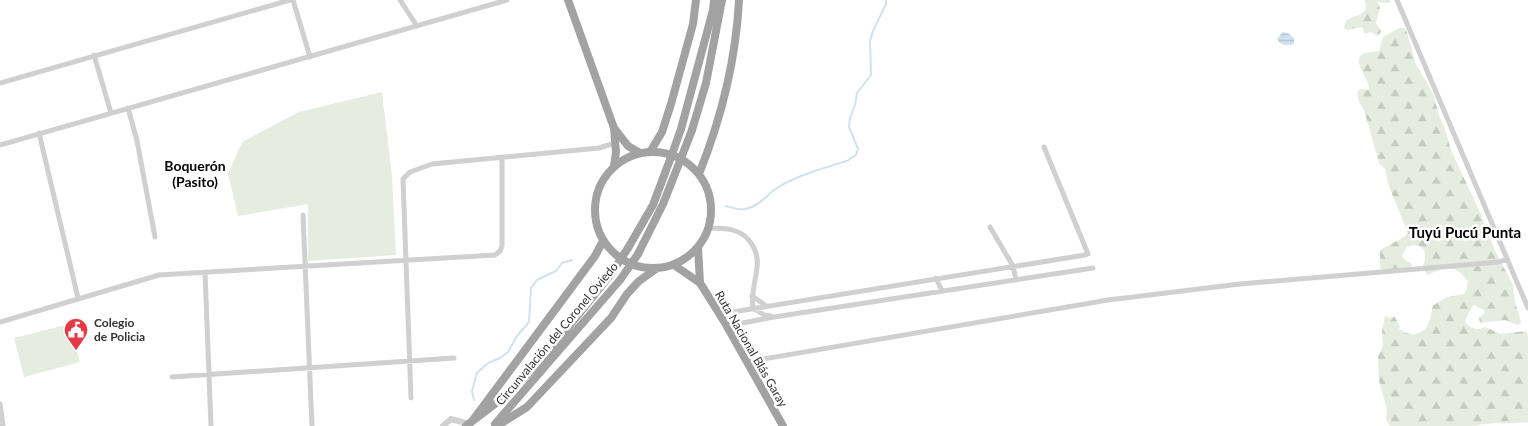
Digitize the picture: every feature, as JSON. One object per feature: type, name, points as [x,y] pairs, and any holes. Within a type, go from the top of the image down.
[{"type":"highway","points":[[568,0],[614,128],[616,152],[614,166]]},
{"type":"highway","points":[[650,152],[662,132],[671,104],[693,24],[696,0]]},
{"type":"highway","name":"Circunvalación del Coronel Oviedo","points":[[469,424],[508,394],[546,355],[611,274],[628,248],[653,204],[682,129],[714,0]]},
{"type":"highway","name":"Circunvalación del Coronel Oviedo","points":[[493,426],[620,280],[638,254],[663,204],[692,130],[706,83],[722,0]]},
{"type":"highway","points":[[699,174],[712,140],[727,85],[738,26],[739,0]]},
{"type":"highway","points":[[614,128],[628,146],[640,153]]},
{"type":"highway","points":[[650,152],[667,153],[682,159],[699,174],[705,183],[710,200],[711,217],[708,228],[698,247],[691,254],[674,265],[656,269],[625,262],[616,256],[603,241],[595,222],[595,201],[601,182],[614,166],[631,156],[650,152]]},
{"type":"highway","points":[[469,424],[595,256],[603,241]]},
{"type":"highway","name":"Ruta Nacional Blás Garay","points":[[698,247],[700,283]]},
{"type":"highway","name":"Ruta Nacional Blás Garay","points":[[674,265],[700,283],[727,326],[783,426]]},
{"type":"highway","points":[[497,426],[527,407],[611,318],[627,294],[639,281],[656,269]]},
{"type":"street","points":[[0,83],[292,0],[310,57]]},
{"type":"street","points":[[400,0],[417,26]]},
{"type":"street","points":[[0,146],[39,133],[507,0]]},
{"type":"street","points":[[1397,0],[1528,308]]},
{"type":"street","points":[[94,55],[111,113]]},
{"type":"street","points":[[128,108],[155,237]]},
{"type":"street","points":[[39,133],[78,298]]},
{"type":"street","points":[[411,398],[403,179],[410,172],[432,164],[598,148],[615,143]]},
{"type":"street","points":[[720,314],[1088,254],[1044,147]]},
{"type":"street","points":[[0,322],[159,275],[495,255],[502,246],[502,157]]},
{"type":"street","points":[[303,215],[312,426]]},
{"type":"street","points":[[990,226],[1013,266],[1016,280]]},
{"type":"street","points":[[708,228],[727,228],[746,235],[757,251],[757,265],[752,296],[753,308]]},
{"type":"street","points":[[746,362],[1108,300],[1240,284],[1508,259]]},
{"type":"street","points":[[727,326],[774,317],[1093,268]]},
{"type":"street","points":[[205,272],[212,426]]},
{"type":"street","points":[[936,278],[942,291]]},
{"type":"street","points":[[752,296],[765,306]]},
{"type":"street","points":[[753,308],[764,315],[774,317]]},
{"type":"street","points":[[172,377],[454,358]]},
{"type":"street","points":[[0,404],[3,424],[1,426]]},
{"type":"street","points":[[443,426],[451,419],[469,424]]},
{"type":"green space","points":[[1365,0],[1390,0],[1390,3],[1377,2],[1380,7],[1376,23],[1381,31],[1379,36],[1370,32],[1365,34],[1362,27],[1347,30],[1344,28],[1346,20],[1365,11]]},
{"type":"green space","points":[[1399,28],[1404,28],[1407,32],[1416,65],[1433,93],[1451,150],[1482,217],[1495,251],[1513,285],[1515,302],[1521,322],[1518,325],[1505,320],[1480,323],[1479,318],[1485,313],[1484,310],[1474,305],[1465,321],[1474,328],[1485,327],[1501,334],[1526,331],[1528,336],[1528,422],[1475,426],[1390,426],[1386,419],[1387,410],[1379,381],[1378,357],[1383,345],[1382,331],[1385,316],[1395,317],[1400,327],[1399,329],[1406,333],[1419,333],[1427,326],[1430,320],[1432,306],[1447,297],[1464,294],[1468,281],[1458,271],[1449,268],[1427,275],[1423,266],[1425,252],[1417,245],[1407,247],[1402,255],[1404,259],[1412,264],[1410,269],[1384,271],[1380,268],[1380,250],[1408,233],[1388,184],[1385,169],[1379,163],[1364,110],[1359,102],[1357,93],[1360,89],[1369,90],[1369,86],[1359,61],[1363,54],[1379,51],[1383,37]]},
{"type":"green space","points":[[382,92],[392,176],[396,255],[308,261],[308,204],[238,216],[228,174],[242,142],[299,112]]},
{"type":"green space","points":[[70,324],[80,362],[24,377],[14,338]]},
{"type":"water","points":[[1283,32],[1288,33],[1294,38],[1294,44],[1287,45],[1280,42],[1277,38]]},
{"type":"waterway","points":[[726,206],[740,209],[753,207],[784,184],[811,172],[847,161],[856,155],[858,149],[849,127],[850,118],[857,93],[871,75],[870,41],[886,0]]},
{"type":"waterway","points":[[474,400],[472,391],[477,373],[488,363],[508,352],[517,336],[529,322],[531,288],[537,280],[556,271],[562,263],[572,260]]},
{"type":"place","name":"Colegio de Policia","points":[[76,351]]},
{"type":"district","name":"Boquerón (Pasito)","points":[[195,174]]},
{"type":"district","name":"Tuyú Pucú Punta","points":[[1465,233]]}]
